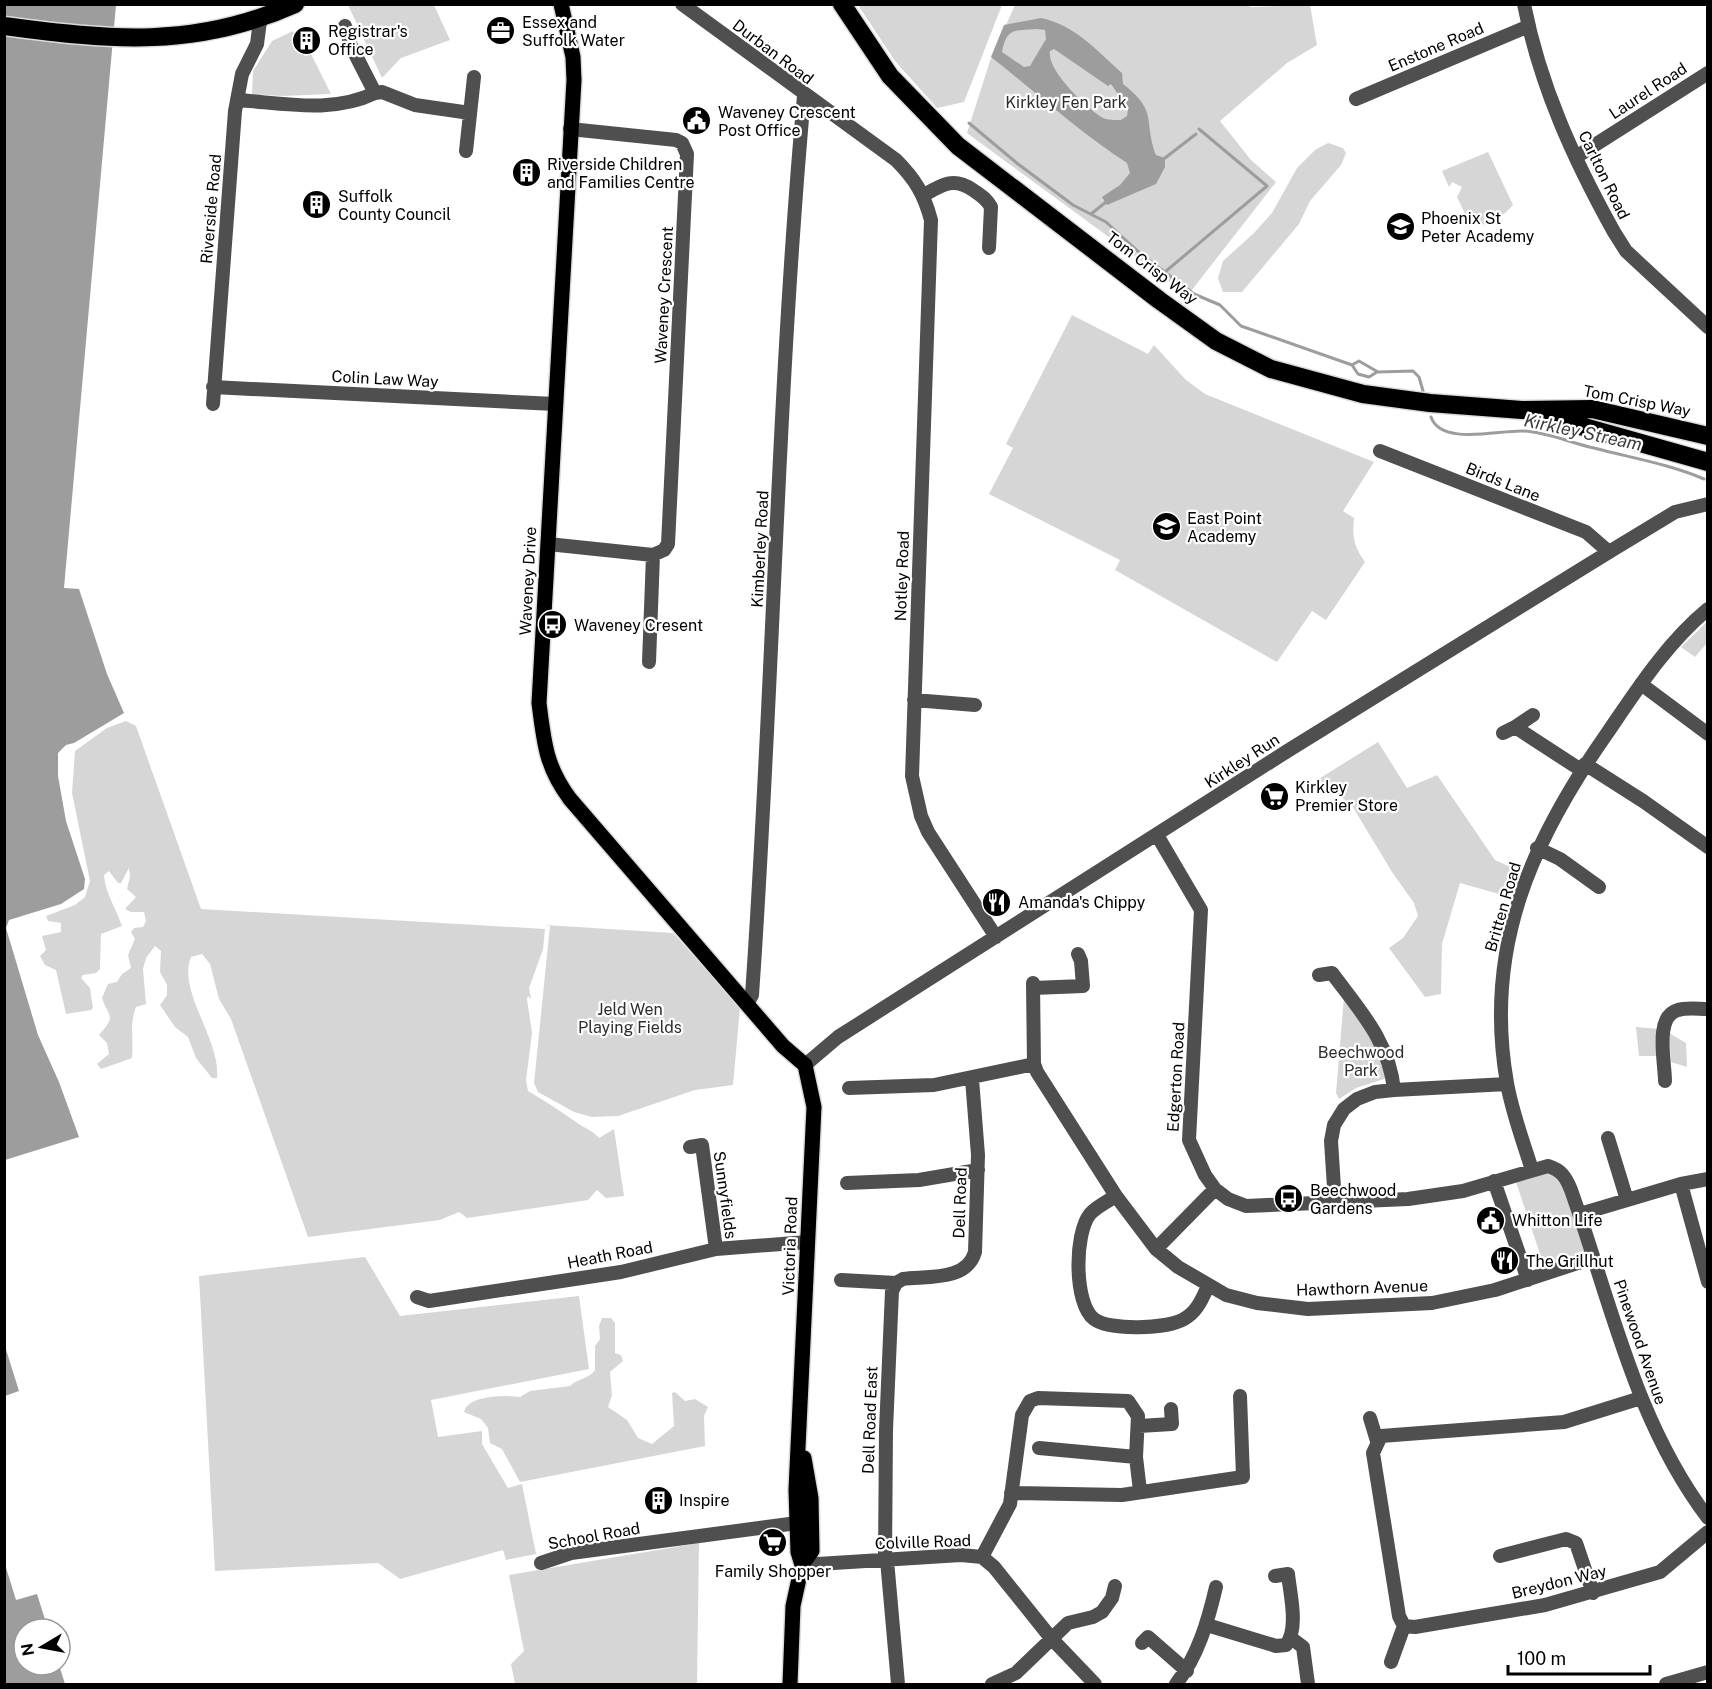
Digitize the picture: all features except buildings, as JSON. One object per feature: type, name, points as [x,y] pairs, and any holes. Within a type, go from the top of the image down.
[{"type":"highway","points":[[4,26],[130,38],[176,38],[220,29],[295,4]]},
{"type":"highway","name":"Tom Crisp Way","points":[[842,4],[890,76],[945,135],[990,173],[1216,341],[1271,369],[1323,385],[1363,394],[1430,403],[1522,410],[1592,409],[1707,436]]},
{"type":"highway","name":"Tom Crisp Way","points":[[1522,410],[1707,462]]},
{"type":"highway","points":[[1624,416],[1638,425],[1707,446]]},
{"type":"main road","name":"Waveney Drive","points":[[561,4],[574,67],[540,703],[546,756],[550,770],[570,800],[748,1002],[783,1046],[805,1065]]},
{"type":"main road","name":"Victoria Road","points":[[802,1565],[798,1552],[796,1490],[814,1107],[805,1065]]},
{"type":"main road","name":"Victoria Road","points":[[790,1684],[793,1606],[802,1565],[812,1551],[811,1498],[800,1430]]},
{"type":"street","name":"Durban Road","points":[[682,4],[804,96],[852,126],[855,133],[896,160],[913,177],[924,195]]},
{"type":"street","name":"Carlton Road","points":[[1524,4],[1540,74],[1596,199],[1626,251],[1707,327]]},
{"type":"street","name":"Riverside Road","points":[[213,404],[237,100],[242,74],[256,44],[260,21]]},
{"type":"street","points":[[345,26],[351,46],[375,93]]},
{"type":"street","name":"Enstone Road","points":[[1356,99],[1529,26]]},
{"type":"street","name":"Laurel Road","points":[[1576,157],[1707,73]]},
{"type":"street","points":[[466,151],[474,77]]},
{"type":"street","points":[[237,100],[331,106],[346,105],[382,92],[415,105],[470,113]]},
{"type":"street","name":"Kimberley Road","points":[[748,1002],[752,995],[765,808],[786,347],[804,96]]},
{"type":"street","name":"Waveney Crescent","points":[[570,129],[676,140],[682,143],[687,154],[668,544],[664,550],[652,555]]},
{"type":"street","points":[[924,195],[954,181],[962,183],[988,201],[991,207],[989,248]]},
{"type":"street","name":"Notley Road","points":[[924,195],[931,220],[912,776],[921,816],[928,832],[996,937]]},
{"type":"street","name":"Colin Law Way","points":[[213,387],[555,404]]},
{"type":"street","name":"Birds Lane","points":[[1380,451],[1586,532],[1609,552]]},
{"type":"street","name":"Kirkley Run","points":[[805,1065],[838,1037],[1609,552],[1675,512],[1707,504]]},
{"type":"street","points":[[548,544],[652,555],[649,662]]},
{"type":"street","name":"Britten Road","points":[[1532,1170],[1507,1084],[1500,1002],[1509,937],[1537,848],[1583,767],[1641,684],[1689,626],[1707,609]]},
{"type":"street","points":[[1641,684],[1707,734]]},
{"type":"street","points":[[914,700],[975,705]]},
{"type":"street","points":[[1533,716],[1509,730],[1583,767],[1707,847]]},
{"type":"street","name":"Edgerton Road","points":[[1157,835],[1201,910],[1189,1140],[1205,1175],[1215,1189],[1228,1199],[1246,1206],[1335,1203],[1447,1195],[1548,1166],[1558,1169]]},
{"type":"street","points":[[1537,848],[1581,881],[1599,887]]},
{"type":"street","points":[[849,1088],[924,1086],[972,1079],[1034,1064],[1033,986],[1083,986],[1081,961],[1078,954]]},
{"type":"street","points":[[1329,970],[1381,1041],[1391,1065],[1394,1090]]},
{"type":"street","points":[[1665,1081],[1664,1024],[1669,1014],[1679,1009],[1707,1009]]},
{"type":"street","name":"Hawthorn Avenue","points":[[1034,1064],[1116,1196],[1156,1249],[1178,1267],[1226,1295],[1257,1303],[1308,1309],[1432,1303],[1463,1298],[1528,1280],[1593,1257]]},
{"type":"street","name":"Dell Road","points":[[841,1280],[896,1283],[903,1279],[954,1274],[971,1263],[975,1252],[978,1170],[972,1079]]},
{"type":"street","points":[[1335,1203],[1330,1141],[1334,1125],[1344,1109],[1358,1099],[1375,1092],[1394,1090],[1507,1084]]},
{"type":"street","points":[[1608,1138],[1627,1200]]},
{"type":"street","name":"Sunnyfields","points":[[697,1141],[716,1249]]},
{"type":"street","name":"Pinewood Avenue","points":[[1558,1169],[1567,1178],[1641,1398],[1675,1470],[1707,1518]]},
{"type":"street","points":[[847,1183],[919,1180],[978,1170]]},
{"type":"street","points":[[1580,1214],[1681,1184],[1707,1179]]},
{"type":"street","points":[[1494,1181],[1528,1280]]},
{"type":"street","points":[[1681,1184],[1707,1282]]},
{"type":"street","points":[[1156,1249],[1215,1189]]},
{"type":"street","points":[[1116,1196],[1090,1214],[1081,1239],[1080,1292],[1084,1308],[1093,1318],[1106,1326],[1122,1328],[1172,1323],[1185,1319],[1199,1306],[1208,1286]]},
{"type":"street","name":"Heath Road","points":[[417,1297],[429,1301],[621,1272],[716,1249],[808,1242]]},
{"type":"street","name":"Dell Road East","points":[[886,1560],[886,1430],[892,1291],[896,1283]]},
{"type":"street","points":[[1011,1493],[1109,1496],[1244,1478],[1240,1396]]},
{"type":"street","points":[[982,1557],[1008,1512],[1022,1414],[1030,1401],[1038,1398],[1128,1401],[1138,1416],[1136,1457],[1140,1491]]},
{"type":"street","points":[[1391,1662],[1404,1626],[1399,1616],[1373,1453],[1381,1436],[1564,1422],[1641,1398]]},
{"type":"street","points":[[1138,1426],[1172,1430],[1171,1409]]},
{"type":"street","points":[[1370,1418],[1377,1441]]},
{"type":"street","points":[[1039,1448],[1136,1457]]},
{"type":"street","name":"School Road","points":[[541,1563],[571,1553],[797,1523]]},
{"type":"street","name":"Breydon Way","points":[[1404,1626],[1415,1627],[1545,1605],[1593,1593],[1660,1572],[1707,1532]]},
{"type":"street","points":[[1500,1556],[1566,1539],[1576,1543],[1593,1593]]},
{"type":"street","name":"Colville Road","points":[[802,1565],[961,1555],[982,1557],[994,1567],[1051,1638],[1095,1684]]},
{"type":"street","points":[[886,1560],[898,1684]]},
{"type":"street","points":[[1207,1625],[1276,1646],[1286,1645],[1291,1638],[1287,1574]]},
{"type":"street","points":[[992,1684],[1016,1673],[1068,1623],[1093,1617],[1102,1612],[1112,1598],[1115,1586]]},
{"type":"street","points":[[1176,1684],[1187,1671],[1207,1625],[1216,1587]]},
{"type":"street","points":[[1148,1637],[1187,1671]]},
{"type":"street","points":[[1291,1638],[1303,1647],[1308,1684]]},
{"type":"street","points":[[1665,1684],[1707,1672]]},
{"type":"green space","name":"Kirkley Fen Park","points":[[1246,4],[1251,7],[1310,5],[1317,45],[1287,63],[1220,121],[1251,160],[1276,182],[1188,295],[967,133],[990,61],[1015,5]]},
{"type":"green space","points":[[348,5],[434,5],[450,40],[401,58],[382,78]]},
{"type":"green space","points":[[858,5],[1002,5],[964,102],[937,108],[895,61]]},
{"type":"green space","points":[[293,31],[305,56],[311,54],[331,94],[282,96],[252,94],[253,71],[272,41]]},
{"type":"green space","points":[[1328,143],[1343,148],[1346,153],[1341,165],[1310,201],[1299,224],[1242,292],[1223,292],[1218,278],[1223,261],[1272,213],[1297,168],[1315,150]]},
{"type":"green space","points":[[1488,152],[1513,205],[1494,221],[1483,225],[1470,224],[1457,197],[1462,187],[1452,182],[1449,187],[1442,171]]},
{"type":"green space","points":[[1072,315],[1148,354],[1154,345],[1186,380],[1205,394],[1374,462],[1343,511],[1354,518],[1355,541],[1365,562],[1326,620],[1312,611],[1277,662],[1115,570],[1120,560],[989,494],[1013,448],[1006,444]]},
{"type":"green space","points":[[1707,622],[1707,643],[1695,657],[1681,647]]},
{"type":"green space","points":[[126,721],[136,726],[201,909],[545,929],[543,949],[529,988],[531,999],[528,996],[527,999],[532,1033],[526,1080],[528,1091],[599,1138],[614,1129],[624,1196],[606,1198],[597,1190],[588,1200],[467,1218],[459,1212],[440,1220],[308,1237],[231,1019],[219,999],[210,964],[202,954],[191,957],[188,970],[194,1000],[213,1048],[217,1078],[212,1078],[196,1058],[188,1037],[175,1027],[160,1005],[167,995],[167,985],[160,972],[161,951],[155,946],[146,958],[143,969],[146,1004],[136,1007],[134,1013],[132,1058],[101,1069],[97,1064],[109,1054],[107,1043],[99,1035],[110,1020],[102,998],[108,984],[117,982],[122,974],[131,968],[128,955],[135,939],[131,932],[134,928],[143,927],[146,921],[144,912],[131,912],[125,909],[136,897],[127,889],[129,868],[121,883],[118,883],[109,871],[104,875],[122,926],[101,934],[100,969],[96,973],[83,975],[81,978],[90,988],[93,1008],[91,1010],[66,1014],[56,970],[45,965],[40,956],[46,950],[42,936],[61,932],[61,923],[48,921],[46,916],[75,905],[85,897],[90,881],[72,793],[75,751],[107,728]]},
{"type":"green space","points":[[1378,742],[1407,788],[1437,775],[1495,860],[1515,869],[1506,896],[1460,883],[1442,944],[1441,994],[1425,997],[1389,948],[1403,938],[1418,916],[1414,903],[1392,872],[1351,804],[1334,792],[1314,787],[1317,780]]},
{"type":"green space","name":"Jeld Wen Playing Fields","points":[[545,925],[673,933],[740,1008],[733,1085],[695,1090],[618,1116],[592,1117],[574,1112],[538,1092],[534,1083],[550,926]]},
{"type":"green space","name":"Beechwood Park","points":[[1344,997],[1377,1042],[1387,1078],[1356,1088],[1339,1099],[1336,1093]]},
{"type":"green space","points":[[1636,1027],[1661,1029],[1662,1056],[1639,1056]]},
{"type":"green space","points":[[1669,1033],[1686,1043],[1687,1067],[1671,1062]]},
{"type":"green space","points":[[1547,1169],[1564,1180],[1590,1257],[1546,1272],[1515,1179]]},
{"type":"green space","points":[[365,1257],[400,1316],[579,1296],[589,1369],[431,1400],[438,1437],[482,1431],[482,1444],[508,1488],[522,1484],[536,1554],[506,1560],[503,1550],[400,1579],[378,1563],[215,1571],[199,1276]]},
{"type":"green space","points":[[602,1318],[611,1318],[615,1323],[615,1353],[621,1355],[623,1361],[610,1372],[612,1395],[608,1407],[627,1420],[638,1438],[652,1444],[674,1426],[672,1393],[675,1392],[685,1401],[695,1399],[708,1407],[704,1416],[705,1446],[520,1482],[502,1449],[490,1443],[488,1428],[481,1419],[464,1412],[467,1406],[488,1397],[520,1397],[530,1391],[570,1386],[589,1376],[595,1370],[595,1346],[600,1339],[599,1326]]},
{"type":"green space","points":[[699,1543],[697,1684],[515,1684],[511,1664],[524,1651],[509,1575]]},
{"type":"shaded area","points":[[5,5],[116,5],[64,588],[79,589],[107,674],[124,713],[74,743],[66,745],[58,753],[58,776],[66,821],[85,879],[84,889],[61,904],[9,920],[6,928],[38,1035],[59,1082],[79,1137],[5,1160]]},
{"type":"shaded area","points":[[1041,18],[1053,21],[1075,32],[1122,73],[1123,84],[1142,102],[1146,110],[1156,155],[1165,158],[1165,167],[1156,184],[1107,205],[1102,197],[1120,185],[1130,173],[1127,163],[1075,125],[991,57],[1004,25]],"holes":[[[1037,29],[1045,30],[1046,39],[1030,66],[1024,67],[1002,52],[1009,34]],[[1054,49],[1108,86],[1111,84],[1128,109],[1127,116],[1121,120],[1105,119],[1087,106],[1054,68],[1050,59],[1050,51]]]},
{"type":"shaded area","points":[[4,1343],[19,1391],[5,1396],[4,1396]]},
{"type":"shaded area","points":[[4,1561],[16,1600],[37,1594],[44,1617],[12,1617],[12,1677],[63,1677],[65,1684],[5,1684]]},
{"type":"waterway","points":[[969,123],[1018,164],[1073,205],[1106,222],[1142,255],[1194,294],[1220,305],[1241,326],[1352,365],[1359,361],[1378,372],[1413,371],[1419,377],[1423,391]]},
{"type":"waterway","points":[[1165,272],[1267,186],[1199,129]]},
{"type":"waterway","points":[[1165,158],[1196,134]]},
{"type":"waterway","points":[[1091,214],[1106,202]]},
{"type":"waterway","points":[[1352,365],[1358,374],[1369,377],[1377,372]]},
{"type":"waterway","name":"Kirkley Stream","points":[[1431,417],[1437,426],[1458,434],[1523,431],[1541,433],[1664,465],[1704,479]]},
{"type":"place","name":"Essex and Suffolk Water","points":[[501,31]]},
{"type":"place","name":"Registrar's Office","points":[[307,40]]},
{"type":"place","name":"Waveney Crescent Post Office","points":[[697,121]]},
{"type":"place","name":"Riverside Children and Families Centre","points":[[526,173]]},
{"type":"place","name":"Suffolk County Council","points":[[317,205]]},
{"type":"place","name":"Phoenix St Peter Academy","points":[[1400,227]]},
{"type":"place","name":"East Point Academy","points":[[1166,527]]},
{"type":"place","name":"Waveney Cresent","points":[[553,625]]},
{"type":"place","name":"Kirkley Premier Store","points":[[1274,796]]},
{"type":"place","name":"Amanda's Chippy","points":[[997,902]]},
{"type":"place","name":"Beechwood Gardens","points":[[1289,1199]]},
{"type":"place","name":"Whitton Life","points":[[1491,1220]]},
{"type":"place","name":"The Grillhut","points":[[1505,1261]]},
{"type":"place","name":"Inspire","points":[[658,1500]]},
{"type":"place","name":"Family Shopper","points":[[773,1543]]}]
